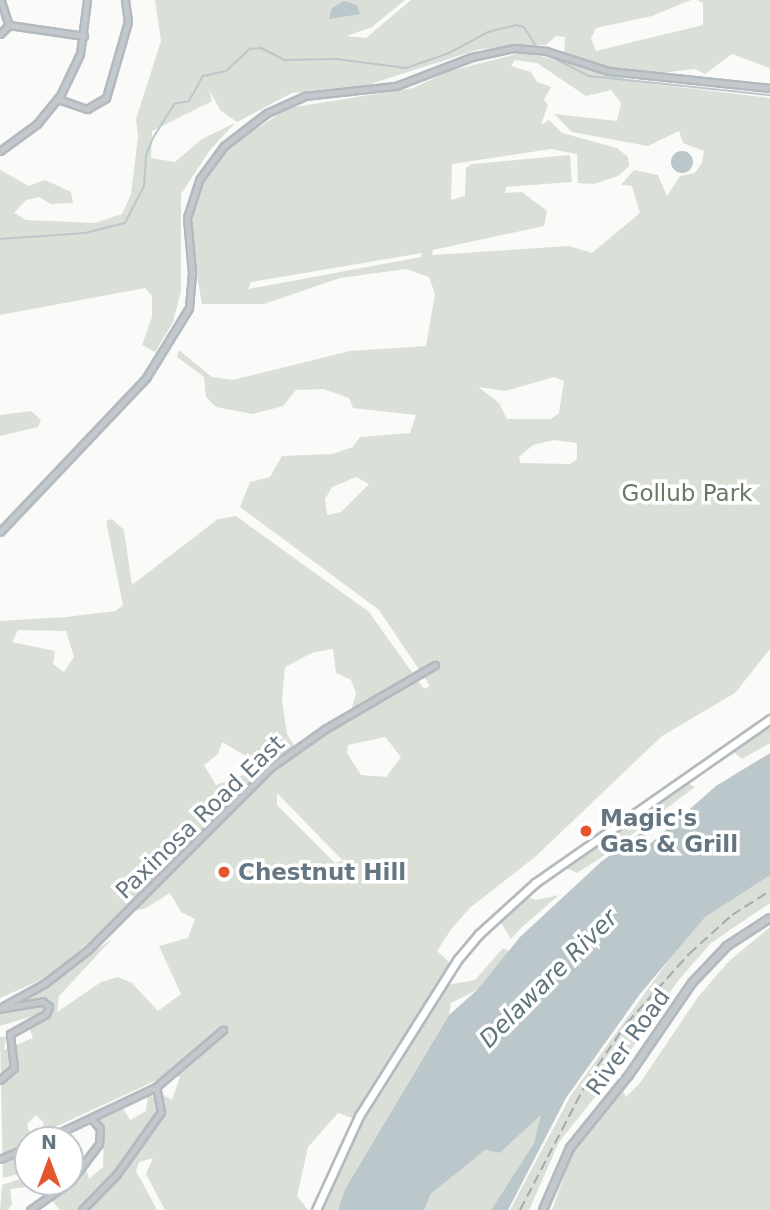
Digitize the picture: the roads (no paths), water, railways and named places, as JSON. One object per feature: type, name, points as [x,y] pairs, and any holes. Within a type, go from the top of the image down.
[{"type":"main road","points":[[316,1210],[359,1116],[458,958],[479,934],[535,883],[770,719]]},
{"type":"street","points":[[1,0],[9,25]]},
{"type":"street","points":[[0,151],[31,130],[58,99],[72,75],[85,36],[87,0]]},
{"type":"street","points":[[58,99],[87,109],[106,98],[128,22],[125,0]]},
{"type":"street","points":[[0,33],[9,25],[85,36]]},
{"type":"street","points":[[0,532],[136,393],[184,318],[192,284],[187,218],[190,200],[206,167],[232,138],[267,113],[305,96],[380,89],[494,50],[531,48],[609,71],[770,88]]},
{"type":"street","name":"Paxinosa Road East","points":[[0,1009],[44,984],[88,950],[274,765],[325,729],[435,665]]},
{"type":"street","name":"River Road","points":[[543,1210],[570,1148],[629,1075],[692,983],[727,946],[770,918]]},
{"type":"street","name":"Paxinosa Road East","points":[[0,1009],[43,1002],[49,1007],[46,1014],[10,1034],[14,1068],[0,1080]]},
{"type":"street","points":[[76,1126],[156,1087],[223,1030]]},
{"type":"street","points":[[82,1210],[117,1174],[161,1112],[156,1087]]},
{"type":"street","points":[[84,1164],[99,1144],[100,1129],[92,1119]]},
{"type":"street","points":[[30,1210],[50,1196]]},
{"type":"water","points":[[344,1],[357,5],[360,14],[329,19],[332,8]]},
{"type":"water","points":[[682,151],[690,154],[693,162],[690,170],[682,173],[674,170],[671,162],[674,154]]},
{"type":"water","name":"Delaware River","points":[[770,753],[770,875],[705,917],[640,994],[566,1098],[508,1210],[491,1210],[534,1143],[541,1115],[500,1153],[485,1150],[431,1194],[424,1210],[338,1210],[345,1189],[449,1015],[477,990],[520,937],[602,861],[642,832],[650,844],[716,786]]},
{"type":"waterway","points":[[0,239],[85,233],[125,223],[144,186],[146,155],[174,104],[189,101],[203,76],[226,71],[250,49],[261,48],[285,60],[336,59],[406,68],[449,53],[488,32],[516,25],[524,27],[538,49]]},
{"type":"waterway","points":[[542,52],[589,76],[770,95]]},
{"type":"railway","points":[[520,1210],[589,1078],[627,1023],[689,954],[732,915],[770,891]]},
{"type":"place","name":"Magic's Gas & Grill","points":[[586,831]]},
{"type":"place","name":"Chestnut Hill","points":[[224,872]]},
{"type":"park label","name":"Gollub Park","points":[[687,493]]}]
